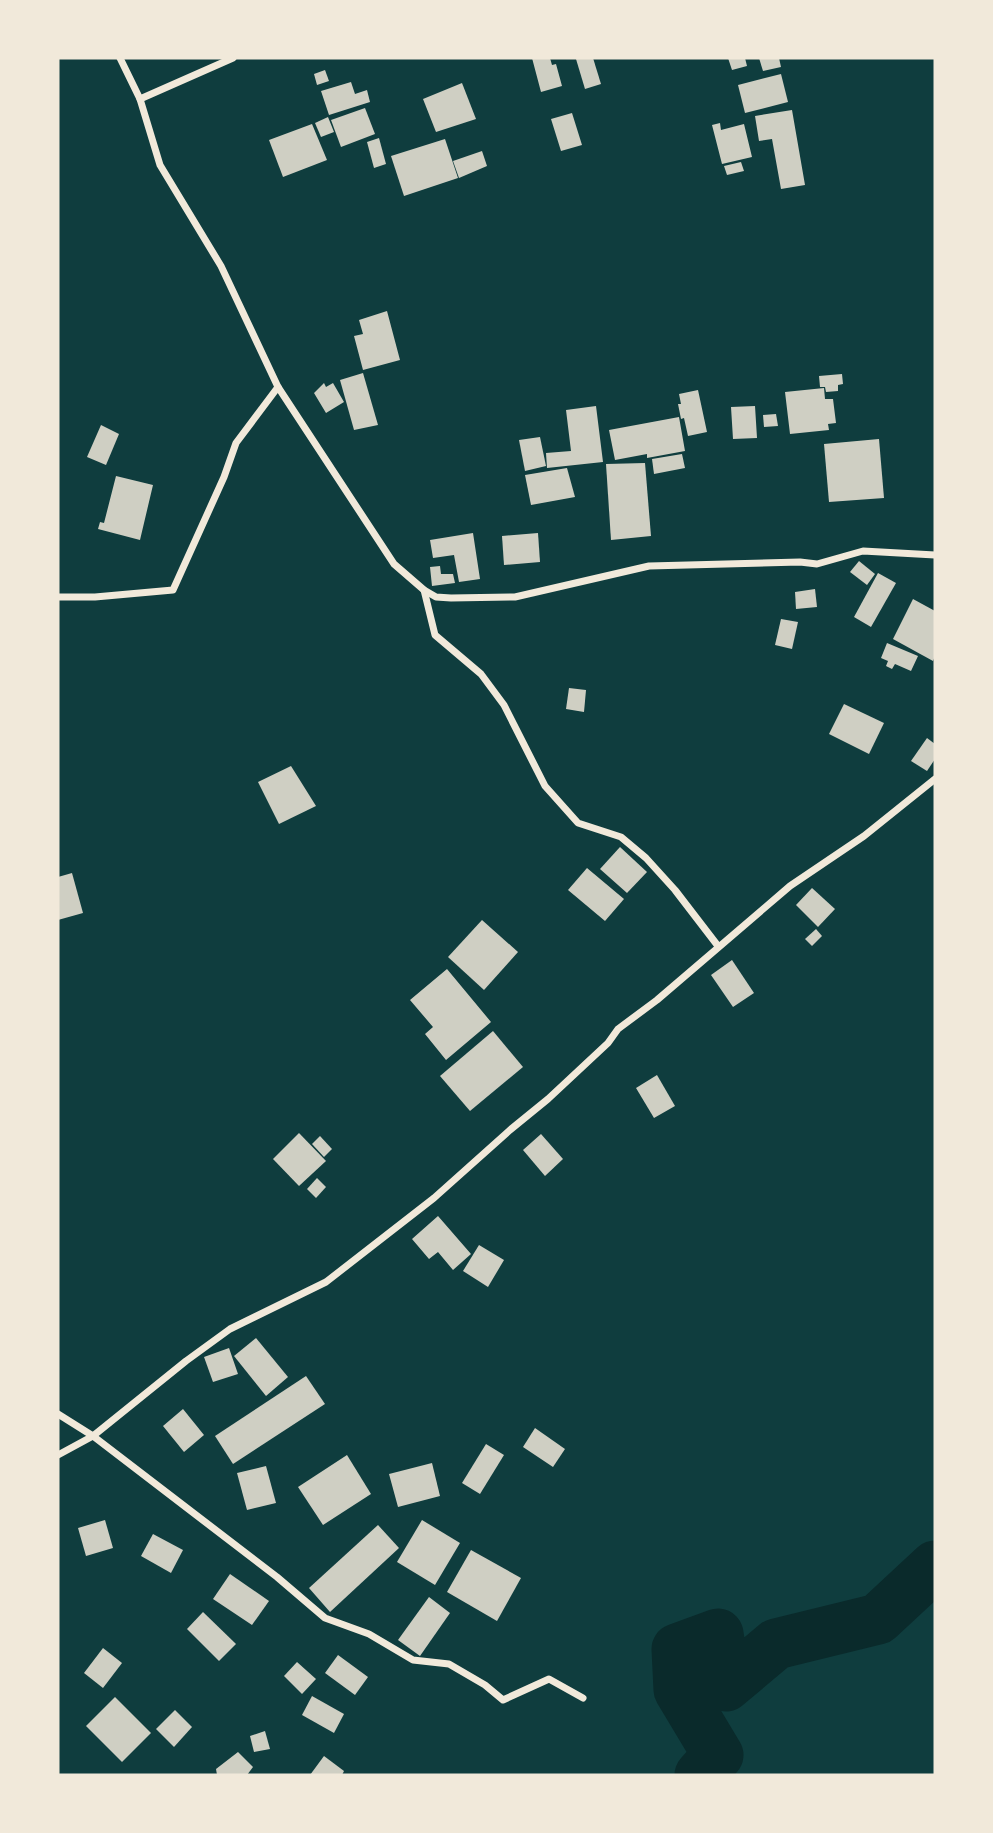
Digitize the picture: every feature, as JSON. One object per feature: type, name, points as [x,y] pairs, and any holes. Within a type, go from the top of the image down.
[{"type":"street","points":[[120,58],[140,99],[160,165],[220,265],[278,387],[394,564],[424,590],[436,597],[515,597],[649,566],[800,562],[817,564],[863,551],[935,555]]},
{"type":"street","points":[[140,99],[233,58]]},
{"type":"street","points":[[58,597],[95,597],[173,590],[224,477],[236,443],[278,387]]},
{"type":"street","points":[[424,590],[435,635],[481,674],[504,705],[545,786],[578,823],[621,837],[646,858],[675,890],[718,947]]},
{"type":"street","points":[[58,1455],[93,1436],[230,1329],[326,1282],[423,1206],[548,1099],[608,1043],[618,1029],[657,1000],[790,886],[864,835],[935,779]]},
{"type":"street","points":[[58,1414],[93,1436],[277,1577],[326,1618],[369,1634],[413,1660],[449,1664],[485,1685],[503,1700],[549,1679],[583,1698]]},
{"type":"building","points":[[532,58],[550,58],[552,65],[556,64],[562,86],[541,92]]},
{"type":"building","points":[[593,58],[601,84],[585,89],[576,59]]},
{"type":"building","points":[[728,58],[745,58],[747,66],[732,70]]},
{"type":"building","points":[[759,58],[779,58],[781,67],[763,71]]},
{"type":"building","points":[[325,70],[329,81],[317,85],[314,74]]},
{"type":"building","points":[[781,74],[788,102],[745,113],[738,85]]},
{"type":"building","points":[[351,82],[355,94],[367,90],[370,102],[329,115],[321,91]]},
{"type":"building","points":[[462,83],[476,119],[436,132],[423,99]]},
{"type":"building","points":[[365,108],[375,134],[341,147],[331,120]]},
{"type":"building","points":[[792,110],[805,185],[781,189],[772,139],[759,141],[755,116]]},
{"type":"building","points":[[572,113],[582,145],[561,151],[551,119]]},
{"type":"building","points":[[328,117],[334,132],[321,137],[315,123]]},
{"type":"building","points":[[720,123],[721,130],[744,124],[752,157],[722,164],[712,125]]},
{"type":"building","points":[[312,124],[327,160],[283,177],[269,140]]},
{"type":"building","points":[[379,138],[386,164],[374,168],[367,142]]},
{"type":"building","points":[[445,139],[458,178],[404,196],[391,156]]},
{"type":"building","points":[[482,151],[487,166],[459,178],[453,161]]},
{"type":"building","points":[[741,162],[744,171],[727,175],[724,166]]},
{"type":"building","points":[[387,311],[400,360],[363,370],[354,336],[363,334],[359,320]]},
{"type":"building","points":[[363,373],[378,425],[354,430],[340,380]]},
{"type":"building","points":[[842,374],[843,384],[838,385],[838,391],[826,392],[825,387],[820,387],[819,376]]},
{"type":"building","points":[[324,383],[326,387],[333,383],[344,402],[326,413],[314,393]]},
{"type":"building","points":[[824,388],[825,399],[833,399],[836,423],[828,424],[829,430],[790,434],[785,392]]},
{"type":"building","points":[[698,390],[707,432],[688,436],[684,418],[681,419],[679,394]]},
{"type":"building","points":[[596,406],[603,462],[547,468],[546,453],[571,451],[566,410]]},
{"type":"building","points":[[755,406],[757,438],[733,439],[731,407]]},
{"type":"building","points":[[776,414],[778,426],[764,427],[763,415]]},
{"type":"building","points":[[679,417],[685,451],[615,460],[609,430]]},
{"type":"building","points":[[101,425],[119,434],[106,465],[87,457]]},
{"type":"building","points":[[540,437],[546,466],[525,471],[519,440]]},
{"type":"building","points":[[879,439],[884,498],[829,502],[824,444]]},
{"type":"building","points":[[682,454],[685,468],[654,474],[652,459]]},
{"type":"building","points":[[645,463],[651,536],[611,540],[606,464]]},
{"type":"building","points":[[567,468],[575,497],[531,505],[525,475]]},
{"type":"building","points":[[116,476],[153,485],[140,540],[98,529],[100,522],[104,523]]},
{"type":"building","points":[[473,533],[480,579],[459,582],[454,555],[433,558],[430,540]]},
{"type":"building","points":[[538,533],[540,562],[504,565],[502,536]]},
{"type":"building","points":[[859,561],[875,574],[867,585],[850,572]]},
{"type":"building","points":[[440,566],[441,574],[453,574],[455,583],[432,586],[430,567]]},
{"type":"building","points":[[878,573],[896,583],[871,627],[854,617]]},
{"type":"building","points":[[815,589],[817,607],[796,609],[795,592]]},
{"type":"building","points":[[913,599],[935,611],[933,661],[893,639]]},
{"type":"building","points":[[781,619],[798,622],[792,649],[775,645]]},
{"type":"building","points":[[887,643],[918,656],[911,671],[895,664],[892,669],[886,666],[888,661],[881,658]]},
{"type":"building","points":[[569,688],[586,690],[584,712],[566,709]]},
{"type":"building","points":[[844,704],[884,723],[869,754],[829,734]]},
{"type":"building","points":[[927,738],[935,744],[935,759],[927,771],[911,761]]},
{"type":"building","points":[[291,766],[316,806],[279,824],[258,782]]},
{"type":"building","points":[[620,847],[647,872],[627,893],[600,869]]},
{"type":"building","points":[[587,868],[624,899],[605,921],[568,890]]},
{"type":"building","points":[[72,873],[83,913],[58,920],[58,877]]},
{"type":"building","points":[[812,888],[835,909],[818,927],[796,905]]},
{"type":"building","points":[[482,920],[518,952],[484,990],[448,957]]},
{"type":"building","points":[[816,929],[822,936],[812,946],[805,939]]},
{"type":"building","points":[[732,960],[754,993],[733,1007],[711,975]]},
{"type":"building","points":[[447,969],[491,1022],[446,1060],[425,1034],[433,1027],[410,1000]]},
{"type":"building","points":[[493,1031],[523,1067],[470,1111],[440,1076]]},
{"type":"building","points":[[657,1075],[675,1106],[654,1118],[636,1088]]},
{"type":"building","points":[[299,1133],[326,1161],[299,1186],[273,1159]]},
{"type":"building","points":[[541,1134],[563,1159],[545,1176],[523,1150]]},
{"type":"building","points":[[320,1136],[332,1149],[324,1157],[312,1144]]},
{"type":"building","points":[[317,1178],[326,1187],[316,1198],[307,1189]]},
{"type":"building","points":[[438,1216],[471,1254],[453,1270],[438,1252],[429,1259],[412,1239]]},
{"type":"building","points":[[479,1245],[504,1260],[488,1287],[463,1271]]},
{"type":"building","points":[[256,1338],[288,1377],[266,1396],[234,1356]]},
{"type":"building","points":[[229,1348],[238,1374],[213,1382],[204,1357]]},
{"type":"building","points":[[306,1376],[325,1404],[233,1464],[215,1436]]},
{"type":"building","points":[[183,1409],[204,1435],[184,1452],[163,1426]]},
{"type":"building","points":[[535,1428],[565,1449],[553,1467],[523,1447]]},
{"type":"building","points":[[486,1444],[504,1455],[480,1494],[462,1483]]},
{"type":"building","points":[[347,1455],[371,1494],[323,1525],[298,1487]]},
{"type":"building","points":[[432,1463],[440,1496],[398,1507],[389,1474]]},
{"type":"building","points":[[266,1466],[276,1503],[247,1510],[237,1473]]},
{"type":"building","points":[[105,1520],[113,1548],[86,1556],[78,1528]]},
{"type":"building","points":[[422,1520],[460,1543],[435,1585],[397,1562]]},
{"type":"building","points":[[378,1525],[399,1548],[330,1612],[309,1588]]},
{"type":"building","points":[[153,1534],[183,1550],[171,1573],[141,1556]]},
{"type":"building","points":[[471,1550],[521,1578],[497,1621],[447,1592]]},
{"type":"building","points":[[230,1574],[269,1601],[252,1625],[213,1599]]},
{"type":"building","points":[[429,1597],[450,1613],[420,1656],[398,1640]]},
{"type":"building","points":[[203,1612],[236,1644],[219,1661],[187,1629]]},
{"type":"building","points":[[103,1648],[122,1663],[103,1688],[84,1673]]},
{"type":"building","points":[[338,1655],[368,1677],[355,1695],[325,1673]]},
{"type":"building","points":[[297,1662],[316,1679],[302,1694],[284,1676]]},
{"type":"building","points":[[312,1696],[344,1714],[334,1733],[302,1715]]},
{"type":"building","points":[[115,1697],[151,1733],[122,1762],[86,1726]]},
{"type":"building","points":[[175,1710],[192,1727],[174,1747],[156,1729]]},
{"type":"building","points":[[265,1731],[270,1749],[254,1752],[250,1736]]},
{"type":"building","points":[[238,1752],[253,1767],[247,1775],[217,1775],[216,1769]]},
{"type":"building","points":[[324,1756],[344,1771],[342,1775],[310,1775]]},
{"type":"waterway","points":[[700,1775],[718,1755],[679,1690],[677,1649],[718,1634],[726,1686],[776,1644],[878,1619],[935,1566]]}]
